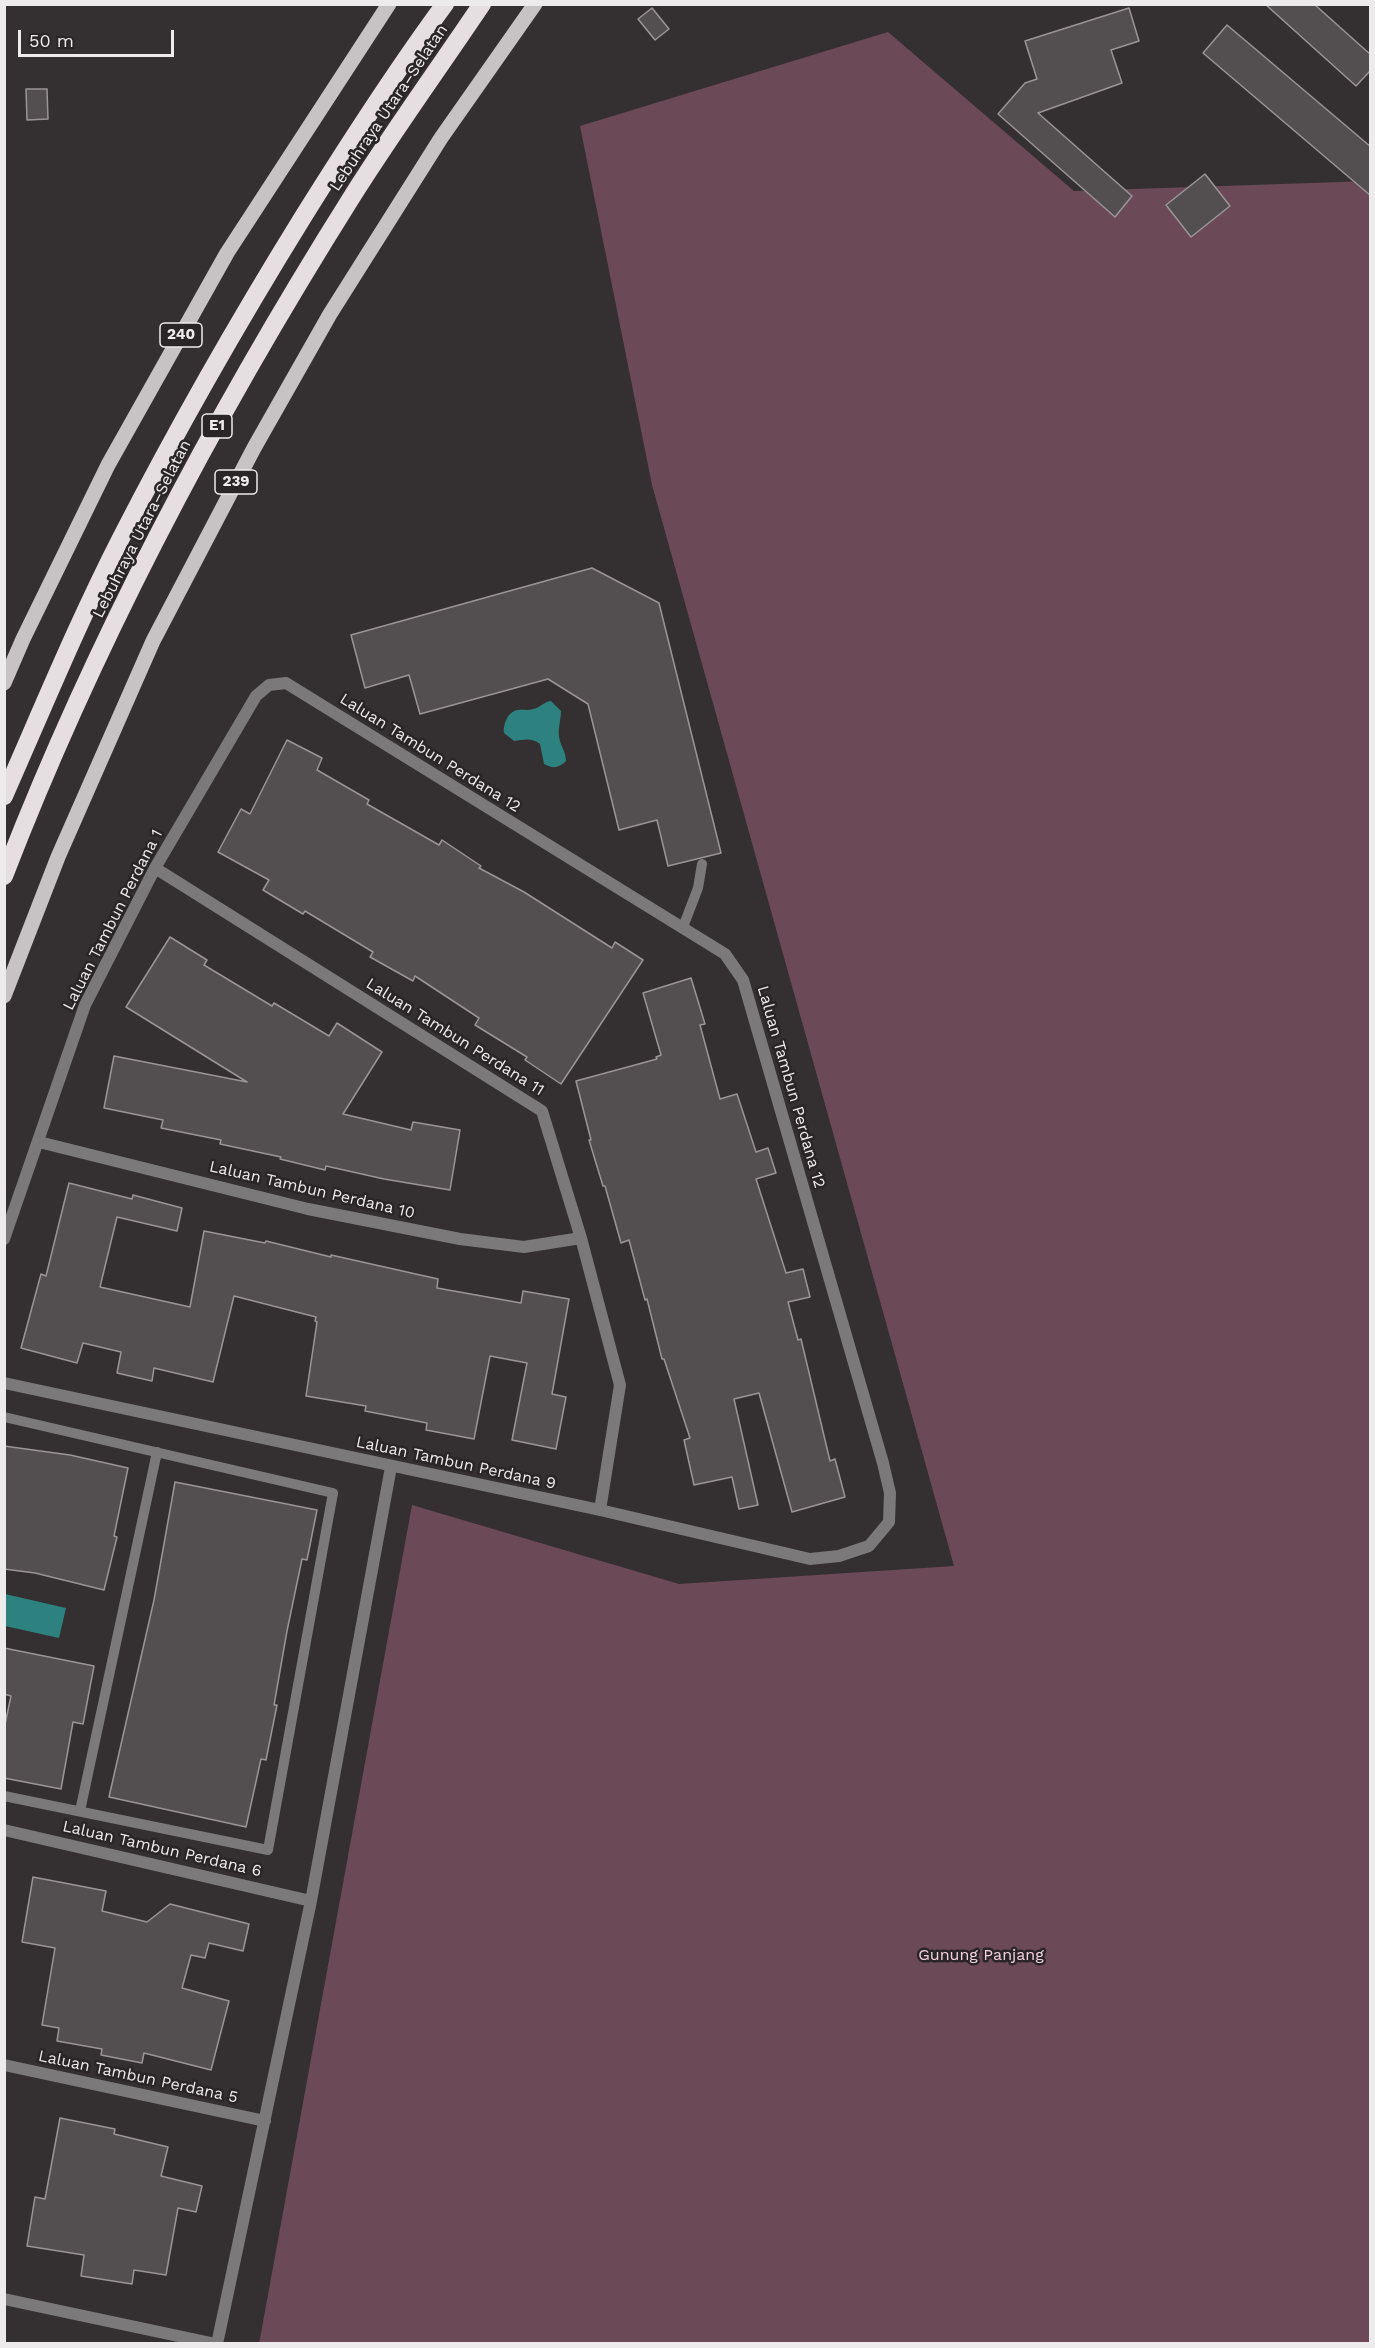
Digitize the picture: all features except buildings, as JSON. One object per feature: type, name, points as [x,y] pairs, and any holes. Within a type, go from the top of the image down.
[{"type":"highway","name":"Lebuhraya Utara–Selatan","points":[[4,796],[61,666],[121,539],[189,412],[258,290],[345,151],[400,65],[445,4]]},
{"type":"highway","name":"Lebuhraya Utara–Selatan","points":[[4,876],[79,696],[154,542],[242,381],[354,194],[482,4]]},
{"type":"main road","name":"240","points":[[4,683],[108,465],[226,253],[389,4]]},
{"type":"main road","name":"239","points":[[4,996],[58,857],[153,642],[254,448],[336,304],[441,138],[535,4]]},
{"type":"street","name":"Laluan Tambun Perdana 1","points":[[4,1239],[85,1005],[155,868],[256,696],[269,685],[286,683]]},
{"type":"street","name":"Laluan Tambun Perdana 12","points":[[286,683],[725,954],[743,980],[883,1463],[890,1493],[889,1522]]},
{"type":"street","name":"Laluan Tambun Perdana 11","points":[[155,868],[542,1111],[581,1238],[620,1385],[600,1510]]},
{"type":"street","name":"Laluan Tambun Perdana 10","points":[[39,1142],[308,1209],[460,1239],[524,1248],[581,1238]]},
{"type":"street","name":"Laluan Tambun Perdana 9","points":[[4,1383],[600,1510],[810,1559],[839,1557],[869,1546],[889,1522]]},
{"type":"street","points":[[4,2299],[216,2343],[266,2121],[311,1901],[391,1467]]},
{"type":"street","name":"Laluan Tambun Perdana 6","points":[[4,1830],[311,1901]]},
{"type":"street","name":"Laluan Tambun Perdana 5","points":[[4,2065],[266,2121]]},
{"type":"lane","points":[[683,927],[698,888],[702,864]]},
{"type":"lane","points":[[4,1417],[333,1492],[268,1850],[4,1796]]},
{"type":"lane","points":[[80,1811],[158,1452]]},
{"type":"green space","name":"Gunung Panjang","points":[[888,32],[1074,191],[1370,181],[1370,2343],[259,2344],[412,1505],[679,1584],[954,1566],[652,485],[580,126]]},
{"type":"water","points":[[551,701],[561,711],[559,736],[566,761],[556,767],[544,764],[540,744],[534,740],[514,741],[504,733],[505,722],[511,713],[518,710],[529,710]]},
{"type":"water","points":[[5,1594],[66,1608],[59,1638],[5,1626]]}]
